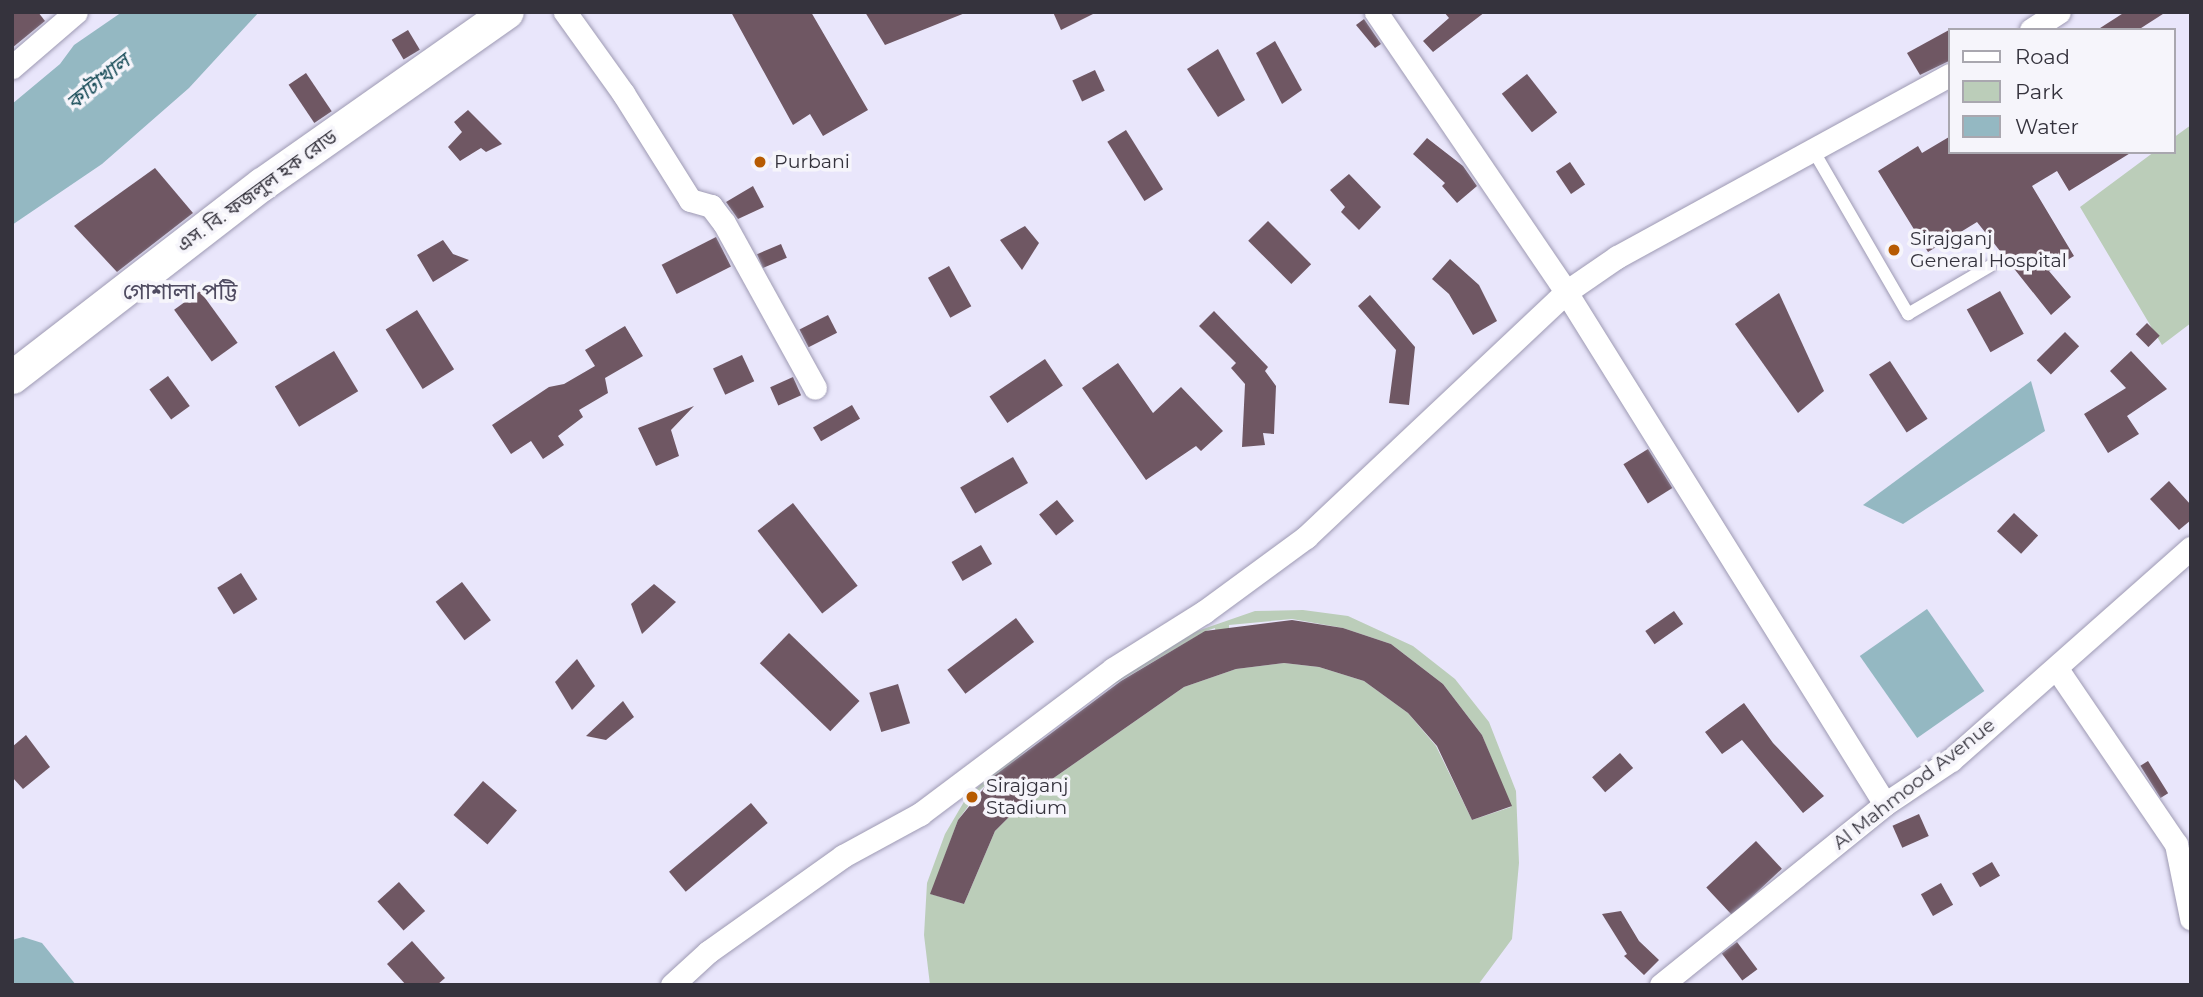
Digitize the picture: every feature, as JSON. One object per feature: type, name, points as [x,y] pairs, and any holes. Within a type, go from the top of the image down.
[{"type":"main road","name":"এস. বি. ফজলুল হক রোড","points":[[12,377],[262,184],[507,12]]},
{"type":"street","points":[[565,12],[623,93],[690,200],[711,206],[724,223],[815,388]]},
{"type":"street","points":[[1376,12],[1566,292],[1885,804]]},
{"type":"street","points":[[2034,28],[2059,12]]},
{"type":"street","points":[[12,67],[63,16]]},
{"type":"street","points":[[672,985],[719,944],[843,856],[920,814],[1113,668],[1204,612],[1306,537],[1566,292],[1617,257],[1948,76]]},
{"type":"street","name":"Al Mahmood Avenue","points":[[1661,985],[1885,804],[1951,760],[2191,548]]},
{"type":"street","points":[[2057,669],[2176,844],[2191,918]]},
{"type":"lane","points":[[1813,150],[1908,314],[1990,266]]},
{"type":"green space","points":[[2191,125],[2191,323],[2162,345],[2080,207],[2151,154],[2175,154],[2175,137]]},
{"type":"green space","points":[[1303,610],[1348,616],[1413,646],[1455,679],[1489,722],[1516,791],[1519,863],[1512,939],[1478,985],[930,985],[924,935],[927,883],[945,834],[965,800],[1057,718],[1180,637],[1255,611]],"holes":[[[1292,619],[1343,628],[1391,644],[1443,684],[1482,735],[1511,807],[1472,820],[1436,746],[1408,713],[1364,681],[1319,667],[1284,663],[1236,669],[1184,687],[1035,791],[995,831],[964,904],[931,894],[958,820],[980,790],[1082,703],[1215,628],[1216,637],[1229,633],[1229,625]]]},
{"type":"water","name":"কাটাখাল","points":[[122,12],[259,12],[189,88],[102,164],[12,225],[12,104],[60,64],[74,45]]},
{"type":"water","points":[[2031,381],[2045,431],[1903,524],[1863,505]]},
{"type":"water","points":[[1927,609],[1984,691],[1917,738],[1860,656]]},
{"type":"water","points":[[23,937],[42,943],[76,985],[12,985],[12,940]]},
{"type":"building","points":[[12,12],[38,12],[45,21],[12,48]]},
{"type":"building","points":[[731,12],[811,12],[868,110],[823,136],[810,114],[793,125]]},
{"type":"building","points":[[865,12],[965,12],[965,13],[885,45]]},
{"type":"building","points":[[1053,12],[1097,12],[1061,30]]},
{"type":"building","points":[[1444,12],[1485,12],[1433,52],[1423,41],[1449,18]]},
{"type":"building","points":[[2125,12],[2166,12],[2141,28],[2100,28]]},
{"type":"building","points":[[1364,19],[1381,44],[1375,48],[1356,25]]},
{"type":"building","points":[[408,30],[420,50],[404,60],[392,40]]},
{"type":"building","points":[[1948,31],[1948,61],[1920,75],[1907,53]]},
{"type":"building","points":[[1275,41],[1302,90],[1282,104],[1256,53]]},
{"type":"building","points":[[1218,49],[1245,100],[1218,117],[1187,69]]},
{"type":"building","points":[[1095,70],[1105,91],[1082,101],[1072,81]]},
{"type":"building","points":[[306,73],[332,111],[314,123],[289,85]]},
{"type":"building","points":[[1527,74],[1557,113],[1532,132],[1502,94]]},
{"type":"building","points":[[468,110],[502,144],[486,152],[481,148],[460,161],[448,147],[462,132],[454,122]]},
{"type":"building","points":[[1126,130],[1163,189],[1144,201],[1107,142]]},
{"type":"building","points":[[1427,138],[1463,166],[1477,186],[1457,203],[1442,186],[1445,183],[1413,154]]},
{"type":"building","points":[[1948,138],[1948,154],[2129,154],[2069,191],[2057,171],[2032,186],[2074,256],[2049,271],[2071,297],[2051,315],[1977,222],[1928,252],[1878,171],[1918,146],[1922,153]]},
{"type":"building","points":[[1570,162],[1585,184],[1571,194],[1556,172]]},
{"type":"building","points":[[155,168],[193,213],[117,272],[74,226]]},
{"type":"building","points":[[1349,174],[1381,207],[1359,230],[1341,212],[1345,207],[1330,190]]},
{"type":"building","points":[[753,186],[764,207],[738,219],[726,202]]},
{"type":"building","points":[[1268,221],[1311,264],[1291,284],[1248,241]]},
{"type":"building","points":[[1025,226],[1039,243],[1022,270],[1000,240]]},
{"type":"building","points":[[716,237],[731,266],[677,294],[662,265]]},
{"type":"building","points":[[443,240],[453,254],[469,260],[433,282],[417,255]]},
{"type":"building","points":[[781,244],[787,258],[763,268],[757,254]]},
{"type":"building","points":[[1450,259],[1479,285],[1497,321],[1473,335],[1449,294],[1432,279]]},
{"type":"building","points":[[949,266],[971,306],[950,318],[928,278]]},
{"type":"building","points":[[200,291],[238,343],[212,362],[174,310]]},
{"type":"building","points":[[2000,291],[2024,334],[1991,352],[1967,309]]},
{"type":"building","points":[[1779,293],[1824,391],[1798,413],[1735,324]]},
{"type":"building","points":[[1370,295],[1415,347],[1409,405],[1389,403],[1396,350],[1358,306]]},
{"type":"building","points":[[417,310],[454,369],[423,389],[386,330]]},
{"type":"building","points":[[1214,311],[1268,367],[1265,371],[1276,386],[1274,434],[1263,433],[1265,445],[1242,447],[1245,384],[1231,368],[1236,363],[1199,326]]},
{"type":"building","points":[[828,315],[837,333],[809,347],[799,330]]},
{"type":"building","points":[[2147,323],[2160,336],[2148,347],[2136,334]]},
{"type":"building","points":[[625,326],[643,356],[605,378],[608,393],[579,410],[583,417],[558,436],[564,445],[543,459],[531,441],[511,454],[492,425],[549,387],[564,384],[595,366],[585,350]]},
{"type":"building","points":[[2065,332],[2079,346],[2051,374],[2037,360]]},
{"type":"building","points":[[334,351],[358,391],[299,427],[275,387]]},
{"type":"building","points":[[2131,351],[2167,389],[2127,416],[2139,434],[2108,453],[2084,414],[2126,388],[2110,371]]},
{"type":"building","points":[[742,355],[754,381],[725,395],[713,369]]},
{"type":"building","points":[[1045,359],[1063,386],[1007,423],[989,396]]},
{"type":"building","points":[[1890,361],[1928,419],[1907,432],[1869,375]]},
{"type":"building","points":[[1118,363],[1153,413],[1181,387],[1223,431],[1201,451],[1196,446],[1146,480],[1082,388]]},
{"type":"building","points":[[168,376],[190,406],[171,419],[149,390]]},
{"type":"building","points":[[793,377],[801,395],[778,405],[770,387]]},
{"type":"building","points":[[852,405],[860,419],[821,441],[813,428]]},
{"type":"building","points":[[694,406],[671,430],[679,456],[656,466],[638,428]]},
{"type":"building","points":[[1648,449],[1672,488],[1648,503],[1623,464]]},
{"type":"building","points":[[1013,457],[1028,483],[975,513],[960,488]]},
{"type":"building","points":[[2169,481],[2191,505],[2191,520],[2179,530],[2150,499]]},
{"type":"building","points":[[1057,500],[1074,521],[1056,535],[1039,514]]},
{"type":"building","points":[[793,503],[858,586],[822,613],[758,531]]},
{"type":"building","points":[[2014,513],[2038,536],[2021,554],[1997,531]]},
{"type":"building","points":[[981,545],[992,564],[963,581],[952,562]]},
{"type":"building","points":[[241,573],[257,599],[234,614],[217,588]]},
{"type":"building","points":[[462,582],[491,620],[465,640],[436,602]]},
{"type":"building","points":[[654,584],[676,602],[642,634],[631,604]]},
{"type":"building","points":[[1674,611],[1683,624],[1655,644],[1645,631]]},
{"type":"building","points":[[1016,618],[1034,642],[965,694],[947,670]]},
{"type":"building","points":[[1292,620],[1343,628],[1391,644],[1443,684],[1482,735],[1512,806],[1472,820],[1437,746],[1408,713],[1364,681],[1319,667],[1284,663],[1236,669],[1184,687],[1035,791],[995,831],[964,904],[930,894],[958,820],[994,776],[1121,681],[1205,631]]},
{"type":"building","points":[[789,633],[859,701],[830,731],[760,663]]},
{"type":"building","points":[[577,659],[595,686],[572,710],[555,682]]},
{"type":"building","points":[[898,684],[910,723],[881,732],[869,693]]},
{"type":"building","points":[[623,701],[634,717],[606,740],[586,736]]},
{"type":"building","points":[[1744,703],[1773,743],[1824,796],[1803,813],[1742,740],[1722,754],[1705,732]]},
{"type":"building","points":[[26,735],[50,767],[23,789],[12,777],[12,747]]},
{"type":"building","points":[[1620,753],[1633,768],[1605,792],[1592,777]]},
{"type":"building","points":[[2148,761],[2168,793],[2161,798],[2140,766]]},
{"type":"building","points":[[483,781],[517,811],[487,844],[453,815]]},
{"type":"building","points":[[751,803],[768,823],[686,892],[669,872]]},
{"type":"building","points":[[1919,814],[1929,836],[1902,848],[1893,826]]},
{"type":"building","points":[[1756,841],[1782,869],[1732,915],[1706,887]]},
{"type":"building","points":[[1992,862],[2000,876],[1980,887],[1972,874]]},
{"type":"building","points":[[399,882],[425,911],[404,930],[377,901]]},
{"type":"building","points":[[1941,883],[1953,905],[1933,916],[1921,894]]},
{"type":"building","points":[[1621,911],[1639,941],[1659,960],[1644,975],[1624,956],[1627,954],[1602,914]]},
{"type":"building","points":[[412,941],[445,978],[437,985],[406,985],[387,964]]},
{"type":"building","points":[[1737,942],[1757,969],[1742,981],[1722,953]]},
{"type":"place","name":"Purbani","points":[[760,162]]},
{"type":"place","name":"Sirajganj General Hospital","points":[[1894,250]]},
{"type":"place","name":"Sirajganj Stadium","points":[[972,797]]},
{"type":"district","name":"গোশালা পট্টি","points":[[180,291]]}]
